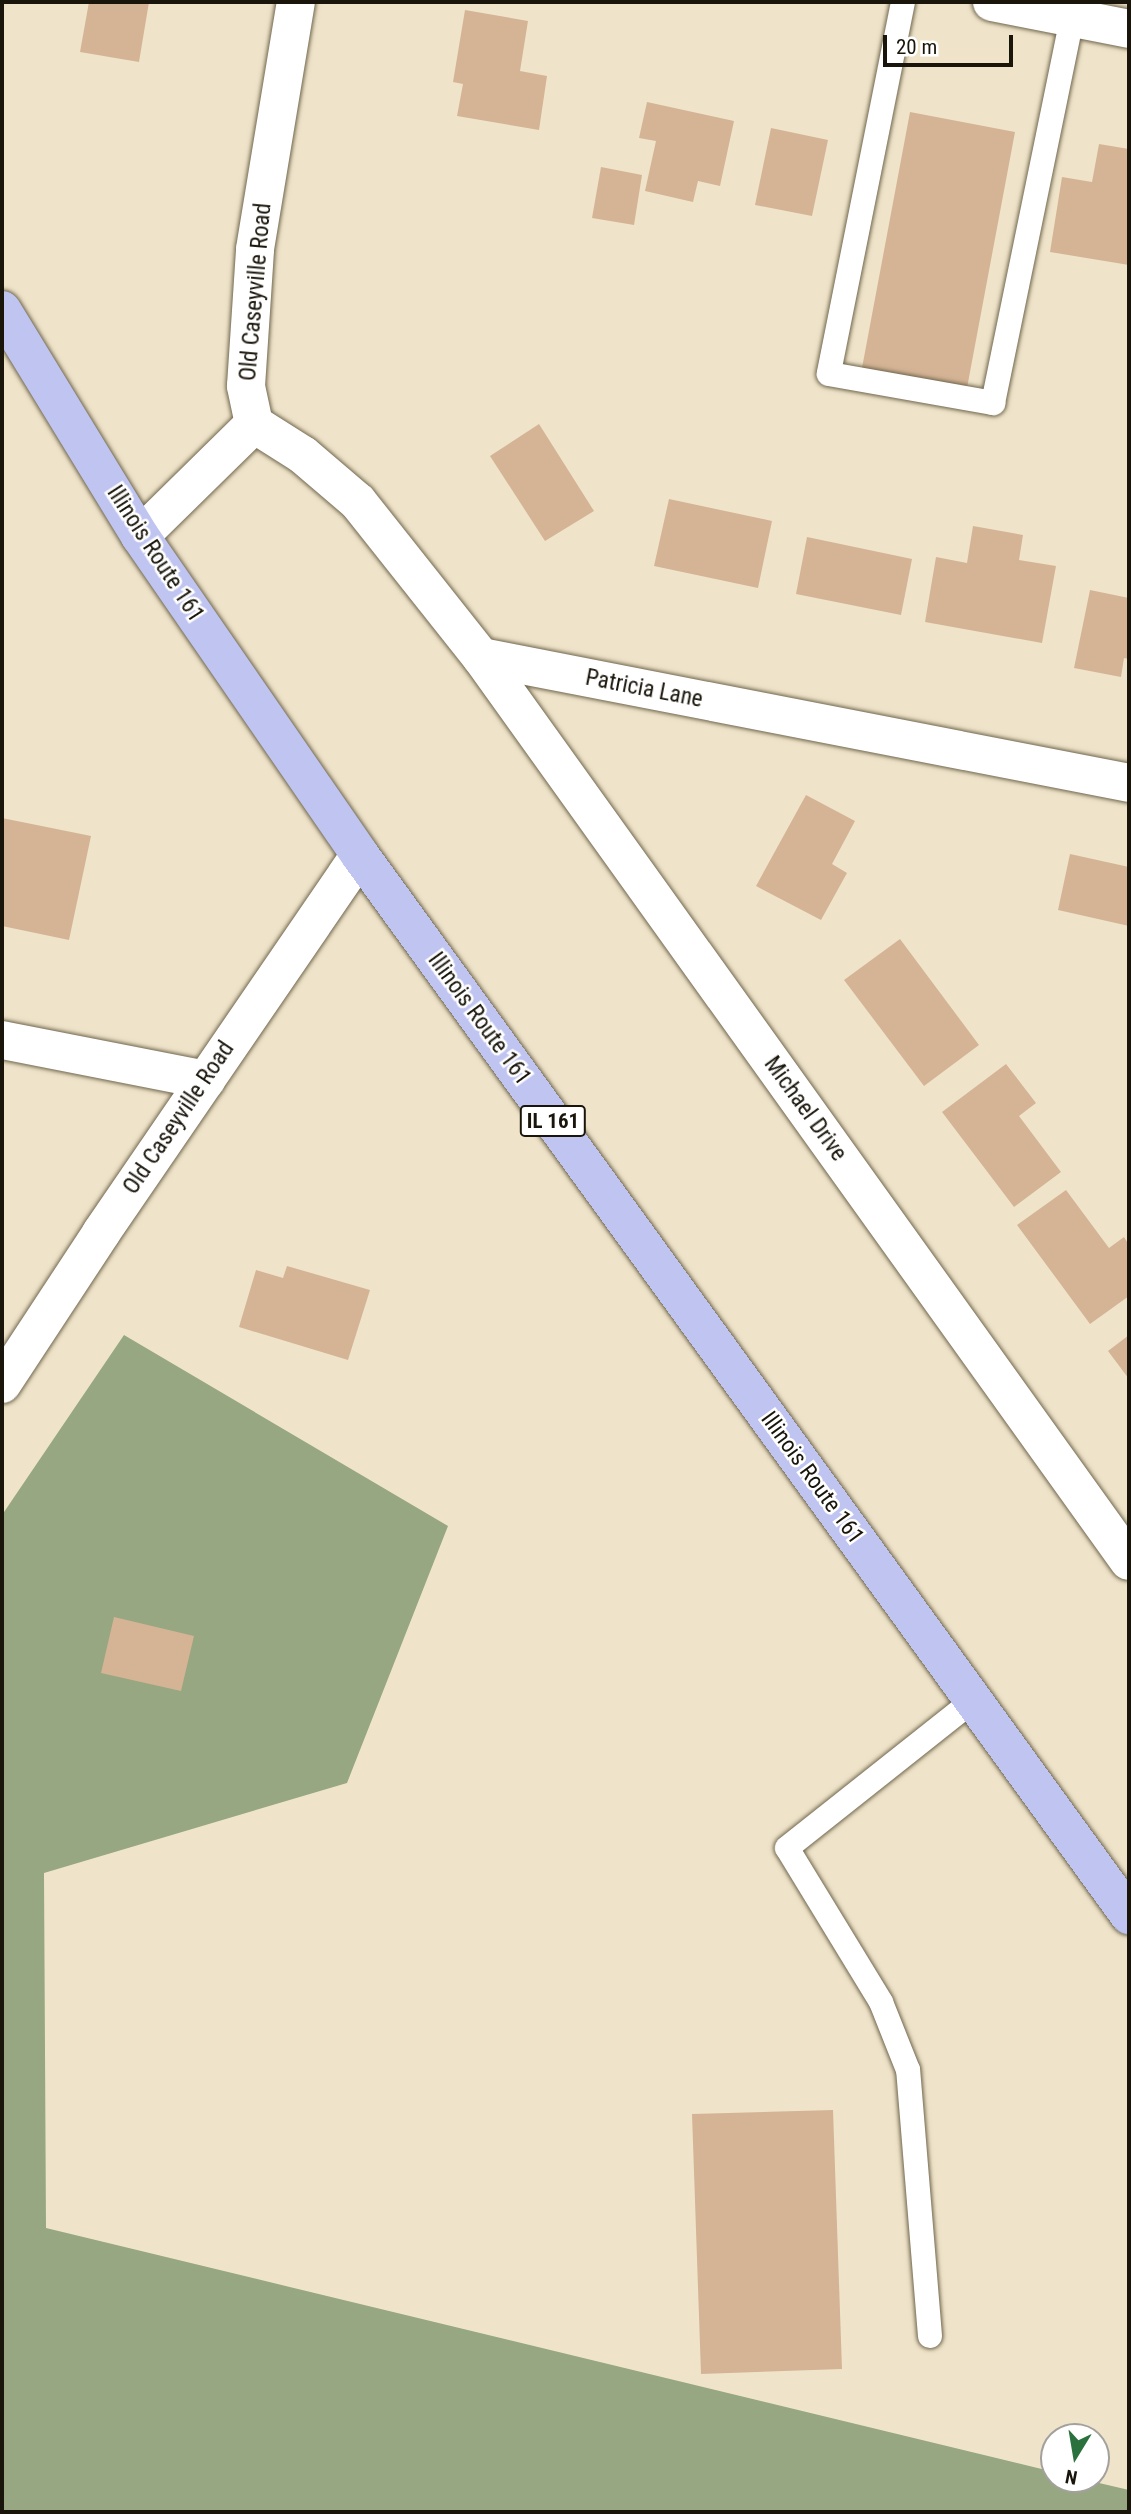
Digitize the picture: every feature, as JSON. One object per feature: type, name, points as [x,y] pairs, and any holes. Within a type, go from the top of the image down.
[{"type":"main road","name":"Illinois Route 161","points":[[2,310],[140,536],[360,855],[1129,1915]]},
{"type":"street","name":"Old Caseyville Road","points":[[254,424],[246,386],[255,249],[296,2]]},
{"type":"street","points":[[992,2],[1129,29]]},
{"type":"street","points":[[140,536],[254,424],[303,455],[358,502],[481,657]]},
{"type":"street","name":"Patricia Lane","points":[[481,657],[1129,783]]},
{"type":"street","name":"Michael Drive","points":[[481,657],[1129,1561]]},
{"type":"street","name":"Old Caseyville Road","points":[[2,1384],[360,855]]},
{"type":"street","points":[[2,1040],[206,1080]]},
{"type":"lane","points":[[903,2],[829,374],[993,403],[1072,18]]},
{"type":"lane","points":[[930,2336],[908,2070],[881,2002],[787,1848],[974,1700]]},
{"type":"green space","points":[[124,1335],[448,1526],[347,1783],[44,1873],[46,2228],[1040,2469],[1040,2493],[1110,2493],[1110,2486],[1129,2490],[1129,2512],[2,2512],[2,1515]]},
{"type":"building","points":[[89,2],[149,2],[139,62],[80,52]]},
{"type":"building","points":[[465,10],[528,21],[520,71],[547,76],[539,130],[457,116],[463,84],[453,82]]},
{"type":"building","points":[[647,102],[734,121],[720,186],[698,181],[693,202],[645,191],[656,141],[639,138]]},
{"type":"building","points":[[910,112],[1015,132],[967,388],[862,368]]},
{"type":"building","points":[[771,128],[828,140],[812,216],[755,205]]},
{"type":"building","points":[[1099,144],[1129,149],[1129,265],[1050,252],[1062,177],[1092,182]]},
{"type":"building","points":[[601,167],[642,175],[634,225],[592,218]]},
{"type":"building","points":[[539,424],[594,511],[545,541],[490,456]]},
{"type":"building","points":[[669,499],[772,521],[758,588],[654,566]]},
{"type":"building","points":[[973,526],[1023,535],[1019,560],[1056,566],[1042,643],[925,622],[936,557],[967,563]]},
{"type":"building","points":[[807,537],[912,559],[901,615],[796,594]]},
{"type":"building","points":[[1090,590],[1129,598],[1129,659],[1124,658],[1121,677],[1074,668]]},
{"type":"building","points":[[806,795],[855,821],[832,864],[847,873],[821,920],[756,886]]},
{"type":"building","points":[[2,818],[91,836],[69,940],[2,926]]},
{"type":"building","points":[[1070,854],[1129,867],[1129,926],[1058,910]]},
{"type":"building","points":[[900,939],[979,1045],[924,1086],[844,980]]},
{"type":"building","points":[[1006,1064],[1036,1103],[1019,1116],[1061,1172],[1014,1207],[942,1112]]},
{"type":"building","points":[[1066,1190],[1109,1248],[1124,1237],[1129,1245],[1129,1296],[1090,1324],[1017,1225]]},
{"type":"building","points":[[287,1266],[370,1290],[348,1360],[239,1327],[256,1270],[283,1278]]},
{"type":"building","points":[[1129,1335],[1129,1379],[1108,1351]]},
{"type":"building","points":[[114,1617],[194,1636],[181,1691],[101,1673]]},
{"type":"building","points":[[833,2110],[842,2369],[701,2374],[692,2114]]}]
